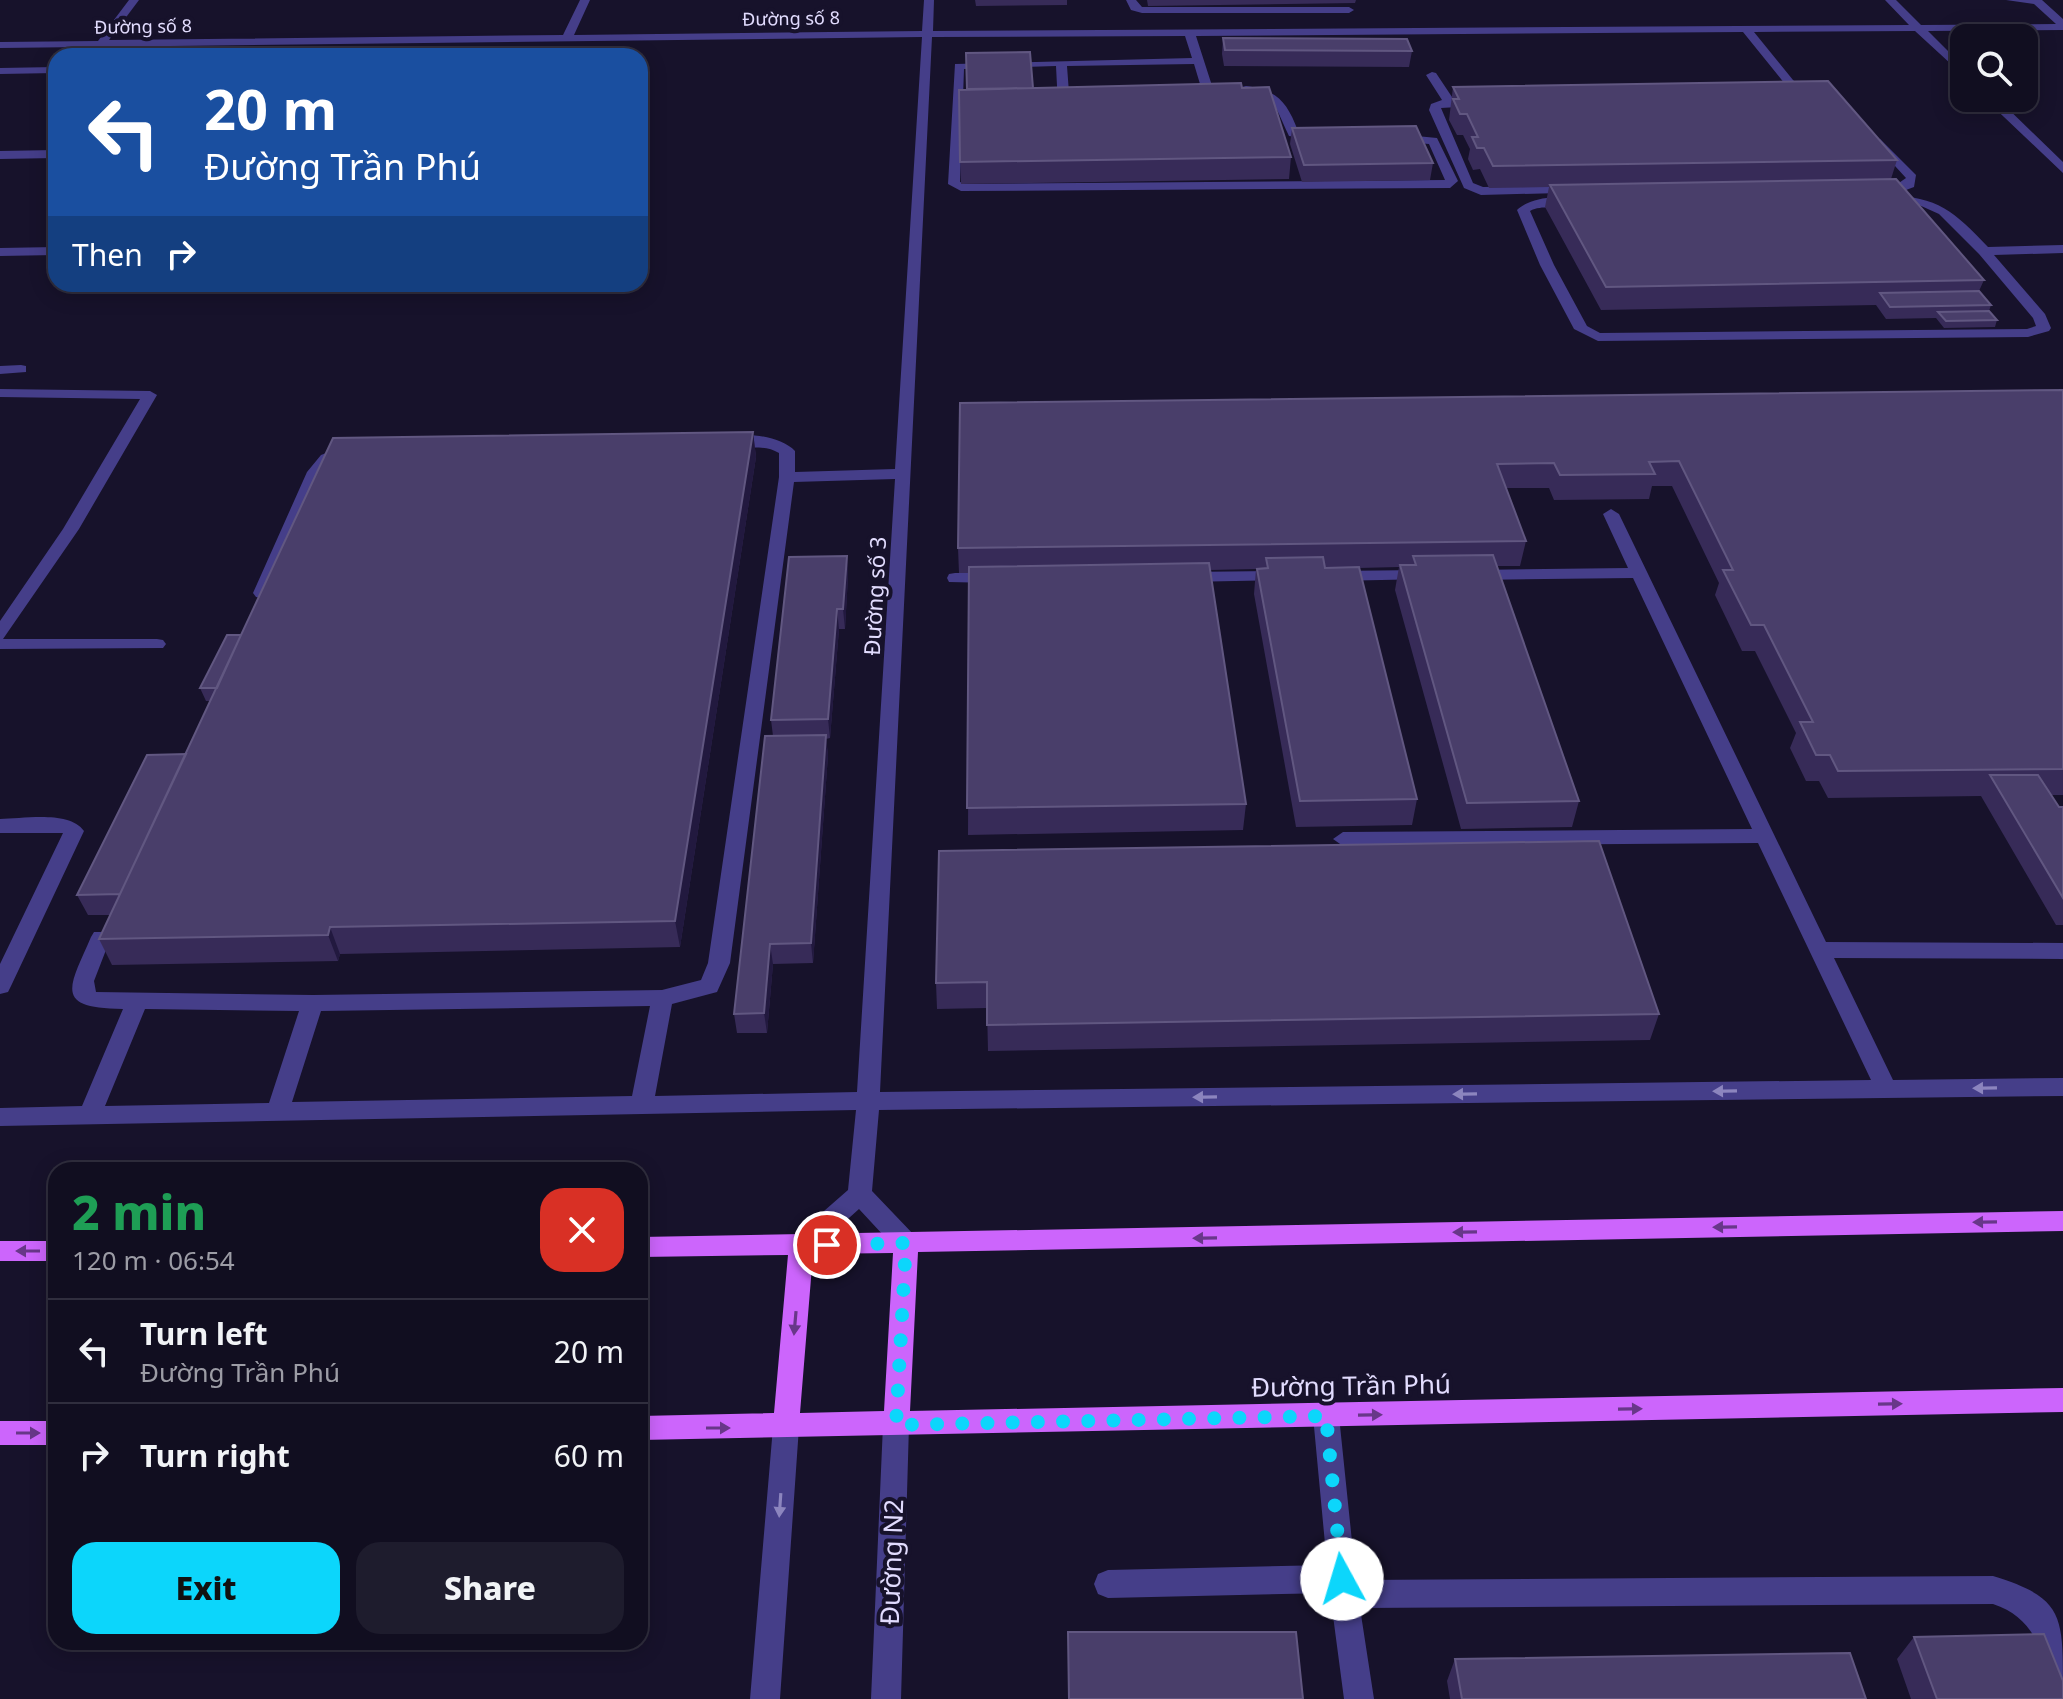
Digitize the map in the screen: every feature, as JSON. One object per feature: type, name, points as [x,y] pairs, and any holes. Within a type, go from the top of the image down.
[{"type":"main road","points":[[648,1247],[2063,1221]]},
{"type":"main road","points":[[896,1425],[906,1243]]},
{"type":"main road","points":[[786,1427],[801,1246]]},
{"type":"main road","points":[[0,1251],[48,1251]]},
{"type":"main road","name":"Đường Trần Phú","points":[[648,1428],[2063,1400]]},
{"type":"main road","points":[[0,1433],[48,1433]]},
{"type":"street","points":[[101,44],[134,0]]},
{"type":"street","points":[[567,38],[585,0]]},
{"type":"street","name":"Đường số 3","points":[[860,1194],[868,1101],[929,0]]},
{"type":"street","points":[[1131,0],[1135,8],[1142,10],[1349,10]]},
{"type":"street","points":[[1890,0],[1950,59]]},
{"type":"street","points":[[2011,0],[2056,2]]},
{"type":"street","points":[[2037,1],[2063,26]]},
{"type":"street","points":[[1297,12],[1310,32]]},
{"type":"street","name":"Đường số 8","points":[[0,45],[927,34],[2063,26]]},
{"type":"street","points":[[1747,30],[1789,82],[1812,100],[1791,99]]},
{"type":"street","points":[[1190,33],[1199,61],[1219,89]]},
{"type":"street","points":[[259,48],[264,42]]},
{"type":"street","points":[[1199,61],[959,66],[954,184],[965,188],[1444,185],[1452,181],[1433,141],[1386,138]]},
{"type":"street","points":[[1061,63],[1064,106]]},
{"type":"street","points":[[0,71],[48,70]]},
{"type":"street","points":[[1432,75],[1450,103]]},
{"type":"street","points":[[1180,104],[1201,102],[1219,89],[1266,91],[1281,100],[1293,133],[1327,138]]},
{"type":"street","points":[[1496,102],[1435,106],[1468,185],[1474,189],[1572,190]]},
{"type":"street","points":[[1049,107],[1079,106]]},
{"type":"street","points":[[959,108],[974,108]]},
{"type":"street","points":[[2004,112],[2063,169]]},
{"type":"street","points":[[1585,203],[1527,205],[1523,210],[1547,265],[1581,329],[1598,337],[2028,333],[2044,328],[2040,317],[1945,210],[1914,199],[1867,194],[1898,189],[1910,184],[1912,178],[1871,133]]},
{"type":"street","points":[[0,155],[48,154]]},
{"type":"street","points":[[1984,251],[2063,249]]},
{"type":"street","points":[[0,252],[48,251]]},
{"type":"street","points":[[0,370],[21,369]]},
{"type":"street","points":[[0,393],[150,395],[71,529],[0,634]]},
{"type":"street","points":[[101,937],[83,981],[83,995],[94,1000],[313,1003],[662,998],[709,986],[719,963],[787,477],[787,451],[781,445],[761,441],[713,442]]},
{"type":"street","points":[[253,612],[315,472],[334,453],[366,450]]},
{"type":"street","points":[[787,477],[903,474]]},
{"type":"street","points":[[1611,514],[1886,1089]]},
{"type":"street","points":[[1161,577],[1638,573]]},
{"type":"street","points":[[955,578],[1018,578]]},
{"type":"street","points":[[0,644],[157,644]]},
{"type":"street","points":[[0,826],[66,826],[74,831],[0,986]]},
{"type":"street","points":[[1343,839],[1765,836]]},
{"type":"street","points":[[1820,950],[2063,951]]},
{"type":"street","points":[[642,1105],[662,998]]},
{"type":"street","points":[[89,1116],[137,1001]]},
{"type":"street","points":[[277,1112],[313,1003]]},
{"type":"street","points":[[0,1117],[868,1101],[2063,1087]]},
{"type":"street","points":[[801,1246],[860,1194],[906,1243]]},
{"type":"street","points":[[1326,1416],[1343,1586],[1359,1699]]},
{"type":"street","name":"Đường N2","points":[[886,1699],[896,1425]]},
{"type":"street","points":[[765,1699],[786,1427]]},
{"type":"street","points":[[1108,1584],[1993,1590],[2019,1597],[2041,1615],[2063,1667]]},
{"type":"building","points":[[1223,38],[1407,39],[1412,51],[1225,50]]},
{"type":"building","points":[[1030,52],[1033,88],[967,89],[966,53]]},
{"type":"building","points":[[1828,81],[1897,160],[1493,166],[1484,148],[1477,148],[1472,137],[1478,137],[1467,114],[1460,114],[1453,99],[1459,99],[1453,87]]},
{"type":"building","points":[[1241,83],[1242,88],[1269,87],[1291,157],[960,162],[959,90]]},
{"type":"building","points":[[1416,126],[1433,163],[1304,165],[1292,128]]},
{"type":"building","points":[[1896,179],[1984,280],[1606,287],[1550,185]]},
{"type":"building","points":[[1979,291],[1991,305],[1890,307],[1880,293]]},
{"type":"building","points":[[1989,311],[1997,320],[1946,321],[1938,312]]},
{"type":"building","points":[[2063,390],[2063,769],[1838,771],[1830,755],[1816,755],[1800,722],[1813,722],[1764,625],[1751,625],[1723,570],[1733,570],[1679,461],[1649,462],[1655,474],[1560,475],[1554,463],[1497,464],[1526,541],[958,548],[960,403]]},
{"type":"building","points":[[753,432],[675,921],[330,927],[328,935],[99,939],[333,438]]},
{"type":"building","points":[[1493,555],[1579,801],[1467,803],[1400,565],[1416,565],[1413,556]]},
{"type":"building","points":[[847,556],[843,609],[837,609],[828,719],[771,720],[789,557]]},
{"type":"building","points":[[1323,557],[1325,568],[1359,567],[1417,799],[1300,801],[1257,569],[1268,568],[1266,558]]},
{"type":"building","points":[[1209,563],[1246,804],[967,808],[969,567]]},
{"type":"building","points":[[227,635],[241,635],[217,688],[200,688]]},
{"type":"building","points":[[826,735],[811,943],[770,944],[764,1013],[734,1014],[765,736]]},
{"type":"building","points":[[186,754],[120,894],[77,895],[147,755]]},
{"type":"building","points":[[1990,775],[2038,775],[2059,807],[2063,807],[2063,898]]},
{"type":"building","points":[[1599,841],[1659,1014],[987,1025],[987,982],[936,983],[939,851]]},
{"type":"building","points":[[1068,1632],[1296,1632],[1303,1699],[1069,1699]]},
{"type":"building","points":[[2044,1634],[2063,1681],[2063,1699],[1937,1699],[1914,1637]]},
{"type":"building","points":[[1850,1653],[1866,1699],[1462,1699],[1455,1659]]},
{"type":"route","points":[[827,1245],[906,1243],[896,1425],[1326,1416],[1342,1579]]}]
